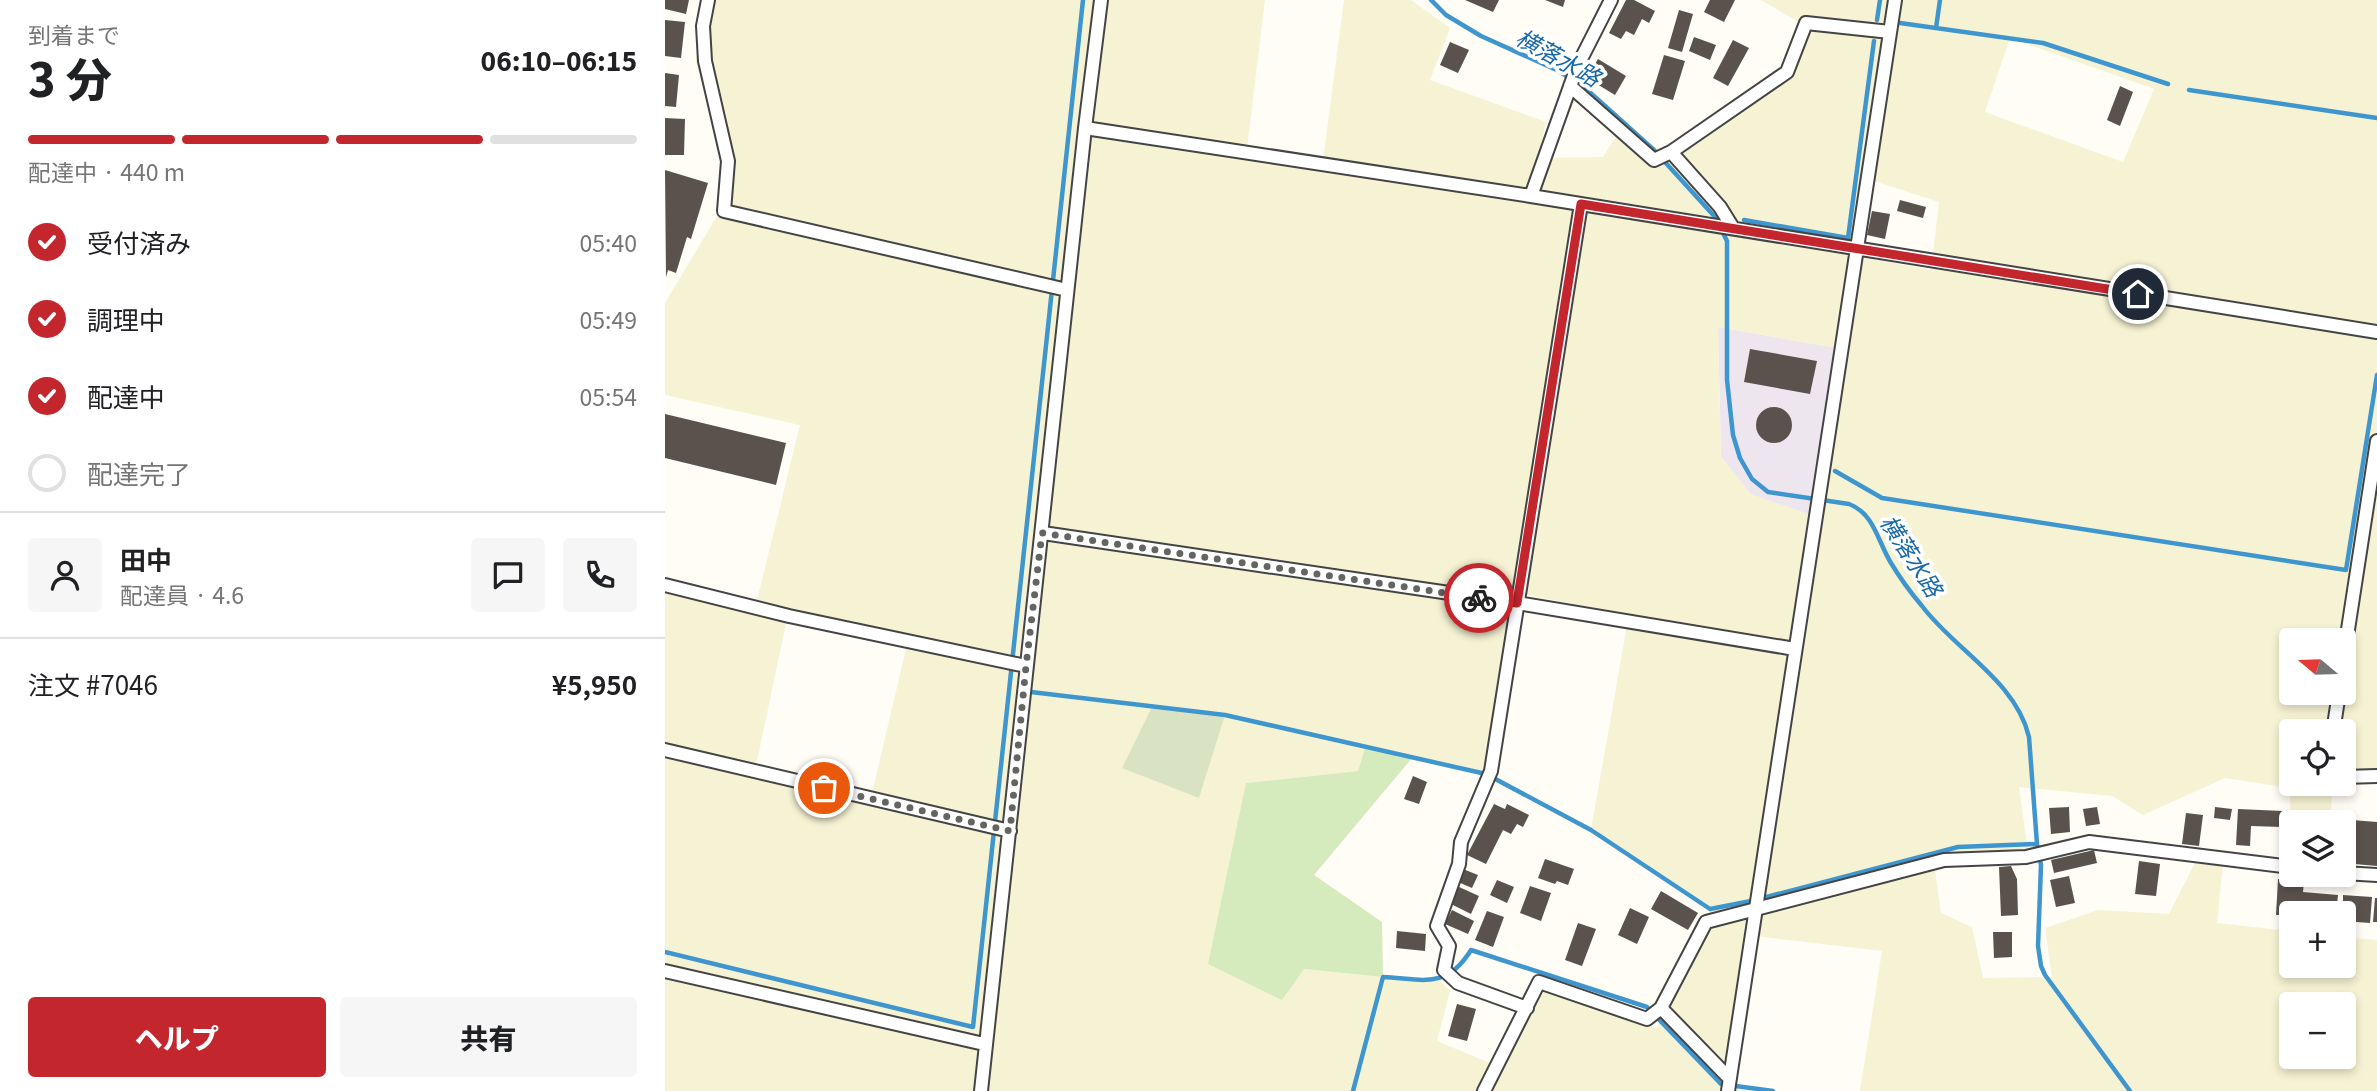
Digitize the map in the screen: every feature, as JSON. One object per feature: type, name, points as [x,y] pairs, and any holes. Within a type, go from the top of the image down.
[{"type":"street","points":[[708,0],[703,26],[705,61],[728,161],[724,211],[1067,290]]},
{"type":"street","points":[[981,1091],[1101,0]]},
{"type":"street","points":[[1531,196],[1577,67],[1611,0]]},
{"type":"street","points":[[1729,1085],[1895,0]]},
{"type":"street","points":[[1570,86],[1654,160],[1671,152],[1787,72],[1806,23],[1890,32]]},
{"type":"street","points":[[1085,128],[1709,224],[2377,332]]},
{"type":"street","points":[[1671,152],[1720,206],[1733,228]]},
{"type":"street","points":[[1527,1008],[1458,983],[1444,970],[1449,946],[1437,926],[1459,864],[1461,842],[1489,776],[1581,204]]},
{"type":"street","points":[[2348,628],[2377,441]]},
{"type":"street","points":[[1042,533],[1517,603],[1795,649]]},
{"type":"street","points":[[665,585],[789,616],[1026,666]]},
{"type":"street","points":[[665,750],[1010,831]]},
{"type":"street","points":[[2356,777],[2377,776]]},
{"type":"street","points":[[1484,1091],[1539,982],[1647,1019],[1661,1008],[1706,922],[1944,860],[2026,857],[2088,842],[2279,866]]},
{"type":"street","points":[[2356,874],[2377,875]]},
{"type":"street","points":[[665,971],[985,1044]]},
{"type":"street","points":[[1661,1008],[1729,1085]]},
{"type":"shaded area","points":[[700,0],[1265,0],[1246,157],[1322,168],[1344,0],[1411,0],[1450,28],[1430,80],[1546,122],[1538,158],[1603,157],[1620,130],[1656,167],[1789,80],[1812,30],[1761,0],[2377,0],[2377,770],[2356,769],[2356,719],[2279,719],[2279,786],[2225,778],[2143,815],[2112,796],[2019,787],[2028,851],[1933,856],[1941,913],[1972,927],[1983,978],[2052,977],[2045,928],[2098,910],[2169,914],[2201,851],[2224,853],[2217,923],[2279,930],[2279,978],[2356,978],[2356,938],[2377,940],[2377,1091],[1860,1091],[1882,951],[1746,935],[1721,1083],[1773,1091],[665,1091],[665,578],[757,600],[800,425],[665,395],[665,303],[717,216],[724,161],[696,63]],"holes":[[[2010,38],[2154,89],[2123,162],[1985,112]],[[1865,178],[1939,202],[1931,270],[1849,255]],[[1718,327],[1836,348],[1811,515],[1751,494],[1721,457]],[[1515,593],[1629,614],[1591,830],[1710,909],[1657,1028],[1544,990],[1502,1068],[1437,1041],[1450,991],[1439,980],[1304,969],[1246,783],[1358,771],[1365,748],[1486,774]],[[789,609],[909,636],[872,793],[756,766]]]},
{"type":"shaded area","points":[[1718,327],[1837,348],[1811,515],[1751,495],[1721,457]]},
{"type":"shaded area","points":[[2290,796],[2332,796],[2331,810],[2290,810]]},
{"type":"green space","points":[[1153,705],[1225,715],[1199,798],[1122,768]]},
{"type":"green space","points":[[1365,748],[1412,758],[1314,875],[1382,922],[1383,977],[1304,969],[1282,1000],[1208,964],[1246,783],[1358,771]]},
{"type":"building","points":[[665,0],[689,0],[686,14],[665,9]]},
{"type":"building","points":[[1465,0],[1499,0],[1493,12]]},
{"type":"building","points":[[1545,0],[1565,0],[1563,7]]},
{"type":"building","points":[[1626,0],[1634,0],[1655,11],[1649,23],[1642,19],[1634,35],[1626,31],[1621,39],[1609,33]]},
{"type":"building","points":[[1710,0],[1735,0],[1724,22],[1704,12]]},
{"type":"building","points":[[1679,10],[1693,14],[1682,52],[1668,48]]},
{"type":"building","points":[[665,20],[685,22],[681,58],[665,56]]},
{"type":"building","points":[[1694,37],[1716,45],[1710,60],[1689,51]]},
{"type":"building","points":[[1733,40],[1749,48],[1728,86],[1713,78]]},
{"type":"building","points":[[1450,42],[1469,50],[1458,73],[1440,65]]},
{"type":"building","points":[[1664,55],[1685,61],[1673,100],[1652,94]]},
{"type":"building","points":[[1598,59],[1626,76],[1615,95],[1587,78]]},
{"type":"building","points":[[665,73],[679,75],[676,107],[665,106]]},
{"type":"building","points":[[2120,86],[2133,92],[2120,126],[2107,120]]},
{"type":"building","points":[[665,118],[685,119],[684,155],[665,155]]},
{"type":"building","points":[[665,170],[708,183],[691,239],[687,237],[676,273],[668,270],[666,277]]},
{"type":"building","points":[[1900,200],[1926,207],[1923,218],[1897,211]]},
{"type":"building","points":[[1872,211],[1890,214],[1885,239],[1867,235]]},
{"type":"building","points":[[1750,349],[1817,361],[1810,394],[1744,382]]},
{"type":"building","points":[[1774,407],[1787,412],[1792,425],[1787,438],[1774,443],[1761,438],[1756,425],[1761,412]]},
{"type":"building","points":[[665,414],[786,443],[776,485],[665,458]]},
{"type":"building","points":[[1413,776],[1427,782],[1419,804],[1404,799]]},
{"type":"building","points":[[1494,804],[1505,809],[1507,804],[1529,815],[1523,827],[1517,824],[1511,834],[1503,830],[1486,864],[1467,855]]},
{"type":"building","points":[[2069,807],[2070,832],[2051,834],[2049,808]]},
{"type":"building","points":[[2097,807],[2100,824],[2086,826],[2083,809]]},
{"type":"building","points":[[2215,807],[2232,809],[2230,820],[2214,818]]},
{"type":"building","points":[[2238,809],[2279,811],[2279,827],[2251,826],[2250,846],[2236,845]]},
{"type":"building","points":[[2186,813],[2203,815],[2199,846],[2182,844]]},
{"type":"building","points":[[2356,820],[2377,822],[2377,866],[2356,864]]},
{"type":"building","points":[[2094,850],[2097,863],[2054,873],[2051,860]]},
{"type":"building","points":[[1545,859],[1574,869],[1568,885],[1538,878]]},
{"type":"building","points":[[2139,861],[2160,864],[2156,896],[2135,894]]},
{"type":"building","points":[[2011,866],[2017,879],[2018,915],[2001,916],[1999,867]]},
{"type":"building","points":[[1463,869],[1478,875],[1472,888],[1458,882]]},
{"type":"building","points":[[2069,876],[2075,903],[2056,907],[2050,880]]},
{"type":"building","points":[[2278,879],[2279,887],[2303,887],[2303,892],[2338,895],[2337,901],[2279,901],[2279,915],[2276,915]]},
{"type":"building","points":[[1497,880],[1514,887],[1507,903],[1490,895]]},
{"type":"building","points":[[1530,886],[1551,893],[1541,921],[1520,913]]},
{"type":"building","points":[[1459,887],[1479,896],[1471,914],[1451,904]]},
{"type":"building","points":[[1661,891],[1698,913],[1688,930],[1651,909]]},
{"type":"building","points":[[2343,895],[2372,897],[2370,923],[2356,922],[2356,901],[2343,901]]},
{"type":"building","points":[[2375,898],[2377,922],[2373,922]]},
{"type":"building","points":[[1630,908],[1649,917],[1637,944],[1618,935]]},
{"type":"building","points":[[1452,910],[1474,921],[1468,934],[1445,924]]},
{"type":"building","points":[[1487,911],[1504,917],[1493,947],[1475,940]]},
{"type":"building","points":[[1578,923],[1596,929],[1582,966],[1565,960]]},
{"type":"building","points":[[1397,931],[1426,934],[1425,951],[1396,948]]},
{"type":"building","points":[[1993,932],[2012,932],[2012,957],[1994,958]]},
{"type":"building","points":[[1457,1004],[1476,1009],[1467,1041],[1448,1036]]},
{"type":"waterway","points":[[665,952],[973,1027],[1083,0]]},
{"type":"waterway","name":"横落水路","points":[[1431,0],[1446,15],[1481,36],[1559,71],[1585,88],[1654,150],[1715,217],[1727,241],[1727,380],[1733,435],[1740,458],[1752,479],[1768,492],[1849,504],[1864,514],[1875,529],[1891,563],[1914,596],[2011,699],[2022,717],[2029,737],[2041,865],[2038,946],[2041,966],[2130,1091]]},
{"type":"waterway","points":[[1877,20],[1880,0]]},
{"type":"waterway","points":[[1936,28],[1940,0]]},
{"type":"waterway","points":[[1900,23],[2043,43],[2168,84]]},
{"type":"waterway","points":[[1744,220],[1848,238],[1874,41]]},
{"type":"waterway","points":[[2189,90],[2377,118]]},
{"type":"waterway","points":[[1835,471],[1882,498],[2346,570],[2377,375]]},
{"type":"waterway","points":[[1031,692],[1225,715],[1486,774],[1591,830],[1710,909],[1751,901],[1958,847],[2037,844]]},
{"type":"waterway","points":[[1353,1091],[1383,977],[1422,980],[1443,977],[1462,963],[1471,950],[1647,1007],[1721,1084],[1773,1091]]},
{"type":"way so far","points":[[824,788],[1010,831],[1042,533],[1479,598]]},
{"type":"route","points":[[1479,598],[1517,603],[1581,204],[2138,294]]}]
